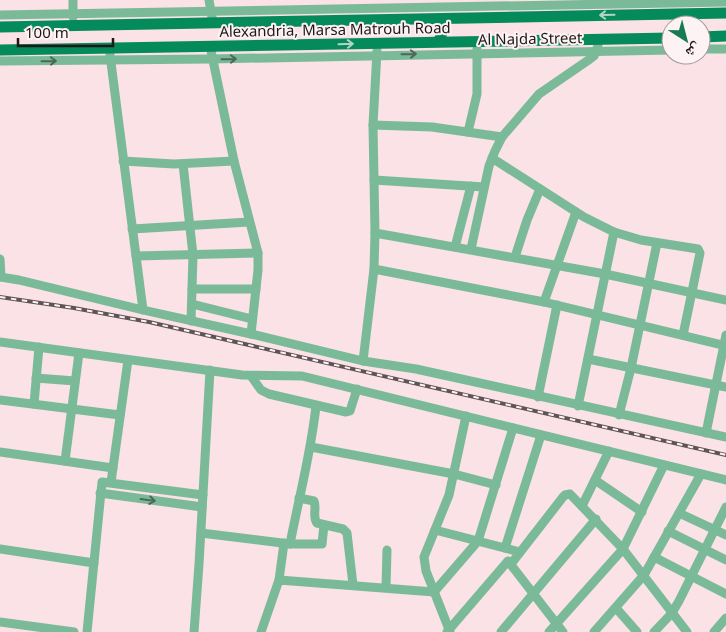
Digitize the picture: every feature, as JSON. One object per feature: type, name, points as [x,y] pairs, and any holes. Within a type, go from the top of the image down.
[{"type":"main road","points":[[370,8],[371,20]]},
{"type":"main road","name":"Alexandria, Marsa Matrouh Road","points":[[0,50],[210,46],[278,46],[321,51],[377,49],[439,41],[457,30],[639,9],[726,13]]},
{"type":"main road","name":"Alexandria, Marsa Matrouh Road","points":[[0,27],[439,19],[478,41],[600,39],[655,44],[661,42]]},
{"type":"main road","points":[[439,19],[443,30],[439,41]]},
{"type":"main road","points":[[711,37],[726,36]]},
{"type":"main road","points":[[278,46],[279,58]]},
{"type":"street","points":[[73,0],[74,26]]},
{"type":"street","points":[[209,0],[213,23]]},
{"type":"street","points":[[0,15],[211,10],[317,4],[356,4],[370,8],[639,9],[655,2],[726,2]]},
{"type":"street","points":[[471,249],[492,158],[502,137],[539,94],[590,59],[596,51],[600,39]]},
{"type":"street","points":[[468,132],[477,94],[478,41]]},
{"type":"street","name":"Al Najda Street","points":[[377,49],[477,53],[596,51],[655,44],[661,46]]},
{"type":"street","points":[[210,46],[211,59],[234,161],[258,253],[251,334]]},
{"type":"street","points":[[109,47],[143,310]]},
{"type":"street","points":[[363,361],[374,269],[376,233],[373,125],[377,49]]},
{"type":"street","points":[[711,49],[726,49]]},
{"type":"street","points":[[0,62],[279,58],[321,51]]},
{"type":"street","points":[[373,125],[425,127],[502,137]]},
{"type":"street","points":[[492,158],[576,212],[614,232],[657,243],[697,249],[699,251],[683,335]]},
{"type":"street","points":[[123,161],[183,164],[234,161]]},
{"type":"street","points":[[183,164],[193,255],[191,321]]},
{"type":"street","points":[[374,180],[484,187]]},
{"type":"street","points":[[455,246],[471,186]]},
{"type":"street","points":[[516,257],[527,220],[540,188]]},
{"type":"street","points":[[544,302],[576,212]]},
{"type":"street","points":[[132,229],[250,222]]},
{"type":"street","points":[[578,406],[614,232]]},
{"type":"street","points":[[376,233],[605,274],[726,300]]},
{"type":"street","points":[[619,415],[631,368],[657,243]]},
{"type":"street","points":[[136,256],[258,253]]},
{"type":"street","points":[[0,259],[0,277],[20,280],[363,361],[416,369],[726,437]]},
{"type":"street","points":[[374,269],[544,302],[725,345]]},
{"type":"street","points":[[192,289],[256,288]]},
{"type":"street","points":[[192,304],[252,319]]},
{"type":"street","points":[[538,397],[557,305]]},
{"type":"street","points":[[706,433],[721,386],[726,336]]},
{"type":"street","points":[[0,342],[252,376],[296,375],[357,388],[726,480]]},
{"type":"street","points":[[34,404],[39,347]]},
{"type":"street","points":[[65,461],[79,353]]},
{"type":"street","points":[[588,359],[721,386]]},
{"type":"street","points":[[111,482],[128,360]]},
{"type":"street","points":[[194,632],[210,370]]},
{"type":"street","points":[[252,376],[265,392],[316,406],[350,412],[357,388]]},
{"type":"street","points":[[36,378],[75,381]]},
{"type":"street","points":[[0,400],[120,414]]},
{"type":"street","points":[[261,632],[279,580],[299,498],[311,447],[316,406]]},
{"type":"street","points":[[466,416],[454,474],[445,505],[424,558],[426,571],[449,631],[507,562],[509,562],[563,632]]},
{"type":"street","points":[[434,592],[478,541],[513,428]]},
{"type":"street","points":[[505,548],[542,435]]},
{"type":"street","points":[[311,447],[454,474],[496,484]]},
{"type":"street","points":[[582,506],[610,451]]},
{"type":"street","points":[[0,452],[113,468]]},
{"type":"street","points":[[549,632],[623,549],[664,465]]},
{"type":"street","points":[[594,632],[644,575],[701,474]]},
{"type":"street","points":[[595,480],[642,512]]},
{"type":"street","points":[[87,632],[102,482],[203,495]]},
{"type":"street","points":[[100,493],[202,507]]},
{"type":"street","points":[[511,564],[565,495],[570,494],[623,549],[687,632]]},
{"type":"street","points":[[299,498],[314,501],[315,521],[343,529],[347,533],[353,585]]},
{"type":"street","points":[[654,632],[672,612],[692,577],[726,507]]},
{"type":"street","points":[[679,513],[726,535]]},
{"type":"street","points":[[500,632],[596,520]]},
{"type":"street","points":[[201,533],[287,543],[322,544],[324,525]]},
{"type":"street","points":[[435,530],[520,552]]},
{"type":"street","points":[[668,531],[726,560]]},
{"type":"street","points":[[0,549],[94,563]]},
{"type":"street","points":[[386,587],[387,550]]},
{"type":"street","points":[[654,557],[726,594]]},
{"type":"street","points":[[279,580],[434,592]]},
{"type":"street","points":[[616,608],[637,632]]},
{"type":"street","points":[[714,632],[726,618]]},
{"type":"street","points":[[0,622],[74,632]]},
{"type":"railway","points":[[0,297],[149,322],[726,455]]}]
